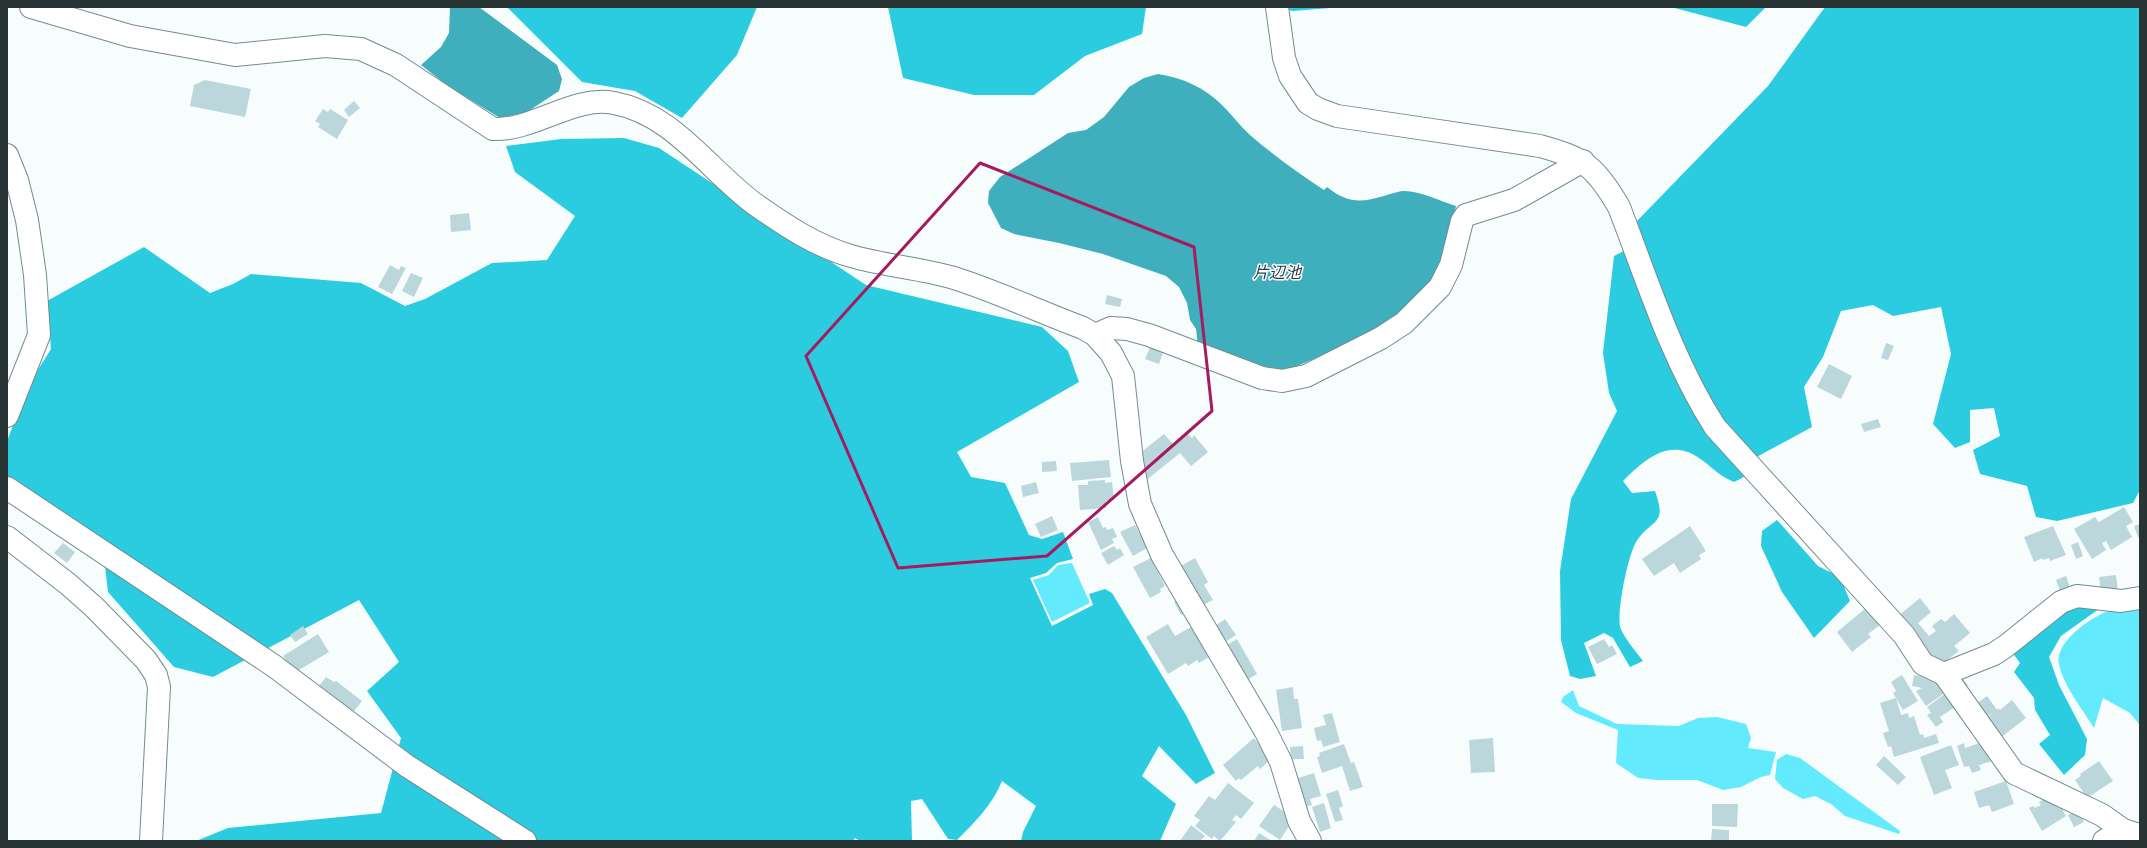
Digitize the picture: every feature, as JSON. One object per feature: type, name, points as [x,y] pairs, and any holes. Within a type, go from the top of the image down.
[{"type":"street","points":[[31,7],[130,36],[235,55],[324,46],[361,49],[396,65],[493,129],[508,130],[588,104],[612,102],[634,108],[670,128],[754,203],[800,236],[850,256],[954,278],[1083,328],[1095,335],[1111,353],[1123,376],[1132,461],[1140,504],[1162,555],[1266,732],[1282,762],[1300,821],[1310,841]]},
{"type":"street","points":[[1277,7],[1286,67],[1308,103],[1318,109],[1338,116],[1517,142],[1568,154],[1583,161],[1611,194],[1618,208],[1675,352],[1698,401],[1715,427],[1904,635],[1923,664],[1944,674],[2014,773],[2102,815],[2131,832]]},
{"type":"street","points":[[7,156],[17,180],[27,220],[35,275],[39,335],[7,416]]},
{"type":"street","points":[[1095,335],[1111,328],[1127,329],[1149,335],[1262,378],[1282,381],[1306,376],[1382,338],[1404,323],[1440,287],[1451,265],[1462,221],[1466,215],[1514,200],[1583,161]]},
{"type":"street","points":[[7,488],[274,666],[407,766],[525,841]]},
{"type":"street","points":[[7,537],[68,584],[94,607],[146,660],[156,675],[159,687],[151,841]]},
{"type":"street","points":[[1944,674],[1994,654],[2061,602],[2077,596],[2121,602],[2140,598]]},
{"type":"street","points":[[2104,841],[2131,832]]},
{"type":"highlighted area","points":[[980,163],[1194,247],[1212,411],[1047,556],[898,568],[806,356]]},
{"type":"shaded area","points":[[507,7],[757,7],[737,55],[682,118],[635,91],[582,82]]},
{"type":"shaded area","points":[[888,7],[1146,7],[1142,34],[1085,56],[1034,95],[974,95],[903,78]]},
{"type":"shaded area","points":[[1274,7],[1342,7],[1293,11]]},
{"type":"shaded area","points":[[1671,7],[1766,7],[1746,27]]},
{"type":"shaded area","points":[[1825,7],[2140,7],[2140,490],[2133,503],[2057,521],[2036,517],[2027,486],[1980,474],[1973,450],[2000,436],[1994,408],[1970,410],[1970,442],[1955,448],[1933,424],[1951,354],[1941,307],[1893,316],[1873,305],[1841,311],[1823,357],[1804,387],[1812,427],[1753,459],[1729,430],[1707,396],[1662,292],[1637,221],[1768,86]]},
{"type":"shaded area","points":[[624,138],[659,148],[866,285],[1042,327],[1068,351],[1079,382],[957,452],[971,477],[1005,483],[1029,535],[1042,539],[1063,532],[1073,559],[1057,563],[1046,573],[1030,578],[1052,626],[1093,605],[1089,594],[1105,589],[1112,593],[1186,715],[1215,773],[1196,784],[1159,746],[1142,776],[1176,804],[1160,841],[1021,841],[1023,832],[1036,806],[1002,781],[988,805],[957,840],[948,839],[922,799],[911,801],[912,841],[860,841],[855,838],[853,841],[196,841],[228,828],[381,813],[401,738],[367,691],[399,662],[359,600],[213,677],[174,667],[108,592],[102,540],[7,479],[7,441],[29,384],[51,349],[47,301],[144,247],[210,293],[233,284],[251,274],[361,283],[405,306],[425,299],[492,263],[547,260],[575,216],[515,172],[506,146],[561,139]]},
{"type":"shaded area","points":[[1626,250],[1724,450],[1744,477],[1734,482],[1719,474],[1699,458],[1688,452],[1677,450],[1667,451],[1648,459],[1623,481],[1632,493],[1655,491],[1660,510],[1657,520],[1644,532],[1634,546],[1624,581],[1620,607],[1621,630],[1643,661],[1630,667],[1613,638],[1604,633],[1584,643],[1596,676],[1580,679],[1570,676],[1561,640],[1560,571],[1571,499],[1617,411],[1609,393],[1603,353],[1614,256]]},
{"type":"shaded area","points":[[1777,520],[1818,566],[1840,577],[1850,601],[1814,638],[1782,592],[1761,546],[1762,531]]},
{"type":"shaded area","points":[[1072,563],[1090,603],[1052,622],[1033,580],[1049,575],[1058,565]]},
{"type":"shaded area","points":[[2140,604],[2140,747],[2139,724],[2130,713],[2103,698],[2094,728],[2069,689],[2061,672],[2059,655],[2069,638],[2086,623],[2113,609]]},
{"type":"shaded area","points":[[2067,606],[2103,606],[2061,636],[2049,657],[2059,685],[2087,739],[2085,755],[2064,775],[2039,744],[2050,735],[2035,710],[2034,698],[2014,672],[2020,663],[2012,652]]},
{"type":"shaded area","points":[[1573,690],[1579,706],[1617,724],[1679,726],[1698,718],[1717,717],[1746,724],[1751,738],[1748,748],[1776,752],[1770,775],[1761,777],[1741,787],[1723,790],[1697,780],[1657,780],[1638,778],[1616,763],[1618,730],[1576,713],[1561,702],[1563,697]]},
{"type":"shaded area","points":[[1786,754],[1800,758],[1900,831],[1899,834],[1845,816],[1831,804],[1815,796],[1803,799],[1783,788],[1775,779],[1777,760]]},
{"type":"water","points":[[450,7],[479,7],[557,65],[562,79],[559,91],[527,112],[500,118],[448,86],[421,65],[441,47],[449,33]]},
{"type":"water","name":"片辺池","points":[[1158,74],[1193,84],[1216,99],[1246,132],[1286,164],[1324,190],[1327,187],[1347,199],[1354,200],[1368,200],[1400,191],[1409,191],[1456,206],[1444,257],[1438,271],[1425,289],[1392,319],[1352,342],[1290,369],[1276,370],[1198,346],[1196,329],[1190,320],[1187,303],[1179,287],[1166,276],[1103,254],[1014,234],[1001,228],[988,203],[989,191],[1000,177],[1068,133],[1086,130],[1104,117],[1129,87],[1144,78]]},
{"type":"building","points":[[205,80],[251,89],[245,117],[190,106],[194,85]]},
{"type":"building","points":[[354,101],[360,108],[349,117],[344,110]]},
{"type":"building","points":[[323,109],[328,112],[330,109],[348,120],[337,139],[318,127],[320,124],[315,121]]},
{"type":"building","points":[[469,213],[471,230],[451,232],[450,215]]},
{"type":"building","points":[[390,265],[399,270],[401,266],[406,268],[392,294],[378,287]]},
{"type":"building","points":[[411,273],[423,278],[414,297],[402,291]]},
{"type":"building","points":[[1107,295],[1122,299],[1120,307],[1105,304]]},
{"type":"building","points":[[1886,343],[1894,346],[1888,360],[1881,358]]},
{"type":"building","points":[[1151,345],[1164,350],[1159,364],[1145,359]]},
{"type":"building","points":[[1829,364],[1852,376],[1841,399],[1817,387]]},
{"type":"building","points":[[1878,419],[1881,427],[1864,432],[1861,424]]},
{"type":"building","points":[[1187,433],[1192,438],[1194,435],[1208,452],[1191,466],[1180,453],[1144,482],[1140,453],[1164,434],[1173,444]]},
{"type":"building","points":[[1109,460],[1111,477],[1072,481],[1070,463]]},
{"type":"building","points":[[1056,461],[1057,471],[1042,472],[1042,462]]},
{"type":"building","points":[[1105,480],[1105,483],[1112,482],[1114,500],[1106,501],[1106,508],[1080,510],[1078,485],[1088,485],[1088,481]]},
{"type":"building","points":[[1036,482],[1039,493],[1023,497],[1021,486]]},
{"type":"building","points":[[2124,507],[2133,522],[2126,526],[2132,537],[2111,550],[2106,541],[2102,543],[2106,550],[2092,559],[2074,529],[2095,517],[2099,522]]},
{"type":"building","points":[[1052,516],[1058,530],[1041,537],[1035,524]]},
{"type":"building","points":[[1098,517],[1103,528],[1106,527],[1107,530],[1113,528],[1117,537],[1112,539],[1114,543],[1101,550],[1088,522]]},
{"type":"building","points":[[2140,524],[2140,537],[2138,537],[2134,526]]},
{"type":"building","points":[[1135,525],[1147,548],[1133,556],[1120,532]]},
{"type":"building","points":[[1690,526],[1706,551],[1699,555],[1701,559],[1680,573],[1674,563],[1654,576],[1642,559]]},
{"type":"building","points":[[2053,526],[2066,555],[2050,561],[2049,558],[2043,560],[2042,558],[2034,562],[2024,537]]},
{"type":"building","points":[[2078,542],[2083,556],[2076,559],[2071,545]]},
{"type":"building","points":[[63,543],[75,552],[67,563],[54,553]]},
{"type":"building","points":[[1114,546],[1117,550],[1120,548],[1124,555],[1108,565],[1101,553]]},
{"type":"building","points":[[1151,558],[1165,586],[1160,589],[1161,592],[1150,598],[1133,567]]},
{"type":"building","points":[[1195,558],[1208,582],[1204,585],[1213,600],[1199,607],[1177,568]]},
{"type":"building","points":[[2116,575],[2118,590],[2101,592],[2099,577]]},
{"type":"building","points":[[2066,576],[2070,587],[2060,591],[2056,580]]},
{"type":"building","points":[[1920,598],[1931,612],[1918,623],[1929,636],[1936,631],[1932,626],[1941,619],[1945,622],[1954,614],[1970,633],[1954,646],[1959,651],[1938,667],[1897,617]]},
{"type":"building","points":[[1180,599],[1187,612],[1181,615],[1174,602]]},
{"type":"building","points":[[1866,608],[1880,625],[1868,634],[1871,637],[1852,652],[1837,632]]},
{"type":"building","points":[[1225,619],[1236,635],[1222,644],[1212,628]]},
{"type":"building","points":[[1168,624],[1175,636],[1191,627],[1209,657],[1199,663],[1197,660],[1188,666],[1186,663],[1168,674],[1146,637]]},
{"type":"building","points":[[303,626],[308,634],[295,642],[290,635]]},
{"type":"building","points":[[318,634],[329,652],[294,673],[283,656]]},
{"type":"building","points":[[1237,639],[1257,674],[1242,683],[1222,648]]},
{"type":"building","points":[[1604,639],[1609,647],[1612,645],[1617,654],[1597,664],[1588,647]]},
{"type":"building","points":[[1902,675],[1918,701],[1903,710],[1893,693],[1896,691],[1891,682]]},
{"type":"building","points":[[1914,675],[1935,677],[1946,692],[1926,706],[1916,691],[1922,688],[1912,686]]},
{"type":"building","points":[[326,677],[334,682],[336,681],[362,701],[350,716],[316,690]]},
{"type":"building","points":[[1963,679],[1968,685],[1961,690],[1956,684]]},
{"type":"building","points":[[1293,687],[1294,699],[1298,699],[1302,728],[1282,731],[1276,690]]},
{"type":"building","points":[[1946,693],[1955,707],[1940,717],[1943,722],[1936,727],[1927,715],[1931,713],[1927,707]]},
{"type":"building","points":[[1987,696],[1997,710],[1998,708],[2000,710],[2012,700],[2026,718],[1999,739],[1984,720],[1994,712],[1983,719],[1973,706]]},
{"type":"building","points":[[1896,698],[1901,715],[1908,713],[1909,718],[1914,716],[1920,735],[1923,734],[1924,738],[1936,734],[1939,743],[1894,757],[1891,746],[1888,747],[1883,733],[1889,731],[1880,703]]},
{"type":"building","points":[[1332,713],[1340,742],[1323,747],[1321,740],[1317,741],[1314,728],[1326,725],[1323,715]]},
{"type":"building","points":[[1254,738],[1271,759],[1260,769],[1258,766],[1241,780],[1239,778],[1236,781],[1223,765]]},
{"type":"building","points":[[1493,738],[1495,772],[1471,773],[1469,740]]},
{"type":"building","points":[[1985,741],[1992,761],[1979,765],[1981,770],[1972,773],[1969,766],[1964,767],[1957,746],[1964,743],[1965,748]]},
{"type":"building","points":[[1344,744],[1351,763],[1354,762],[1363,787],[1350,791],[1342,766],[1322,773],[1317,757],[1320,756],[1319,753]]},
{"type":"building","points":[[1951,745],[1959,765],[1945,770],[1952,788],[1934,795],[1920,757]]},
{"type":"building","points":[[1303,746],[1304,759],[1291,759],[1290,747]]},
{"type":"building","points":[[1884,756],[1906,777],[1898,785],[1876,765]]},
{"type":"building","points":[[2099,761],[2113,781],[2087,798],[2075,780],[2081,776],[2080,774]]},
{"type":"building","points":[[1314,773],[1321,796],[1310,799],[1312,805],[1303,808],[1295,779]]},
{"type":"building","points":[[2006,781],[2014,804],[1992,812],[1989,805],[1979,808],[1974,792]]},
{"type":"building","points":[[1228,783],[1254,803],[1241,819],[1236,815],[1232,820],[1236,822],[1220,841],[1214,836],[1212,839],[1195,826],[1200,820],[1194,816],[1209,796],[1215,800]]},
{"type":"building","points":[[1338,790],[1343,806],[1339,808],[1343,820],[1335,822],[1326,794]]},
{"type":"building","points":[[2051,795],[2056,799],[2066,816],[2042,831],[2029,808],[2033,806],[2035,808],[2041,805],[2039,802]]},
{"type":"building","points":[[1324,803],[1331,828],[1320,832],[1312,807]]},
{"type":"building","points":[[1712,804],[1738,804],[1737,827],[1712,826]]},
{"type":"building","points":[[1274,805],[1288,814],[1286,817],[1290,819],[1287,824],[1289,826],[1280,840],[1259,826]]},
{"type":"building","points":[[2078,810],[2084,822],[2074,827],[2068,815]]},
{"type":"building","points":[[1191,825],[1205,836],[1200,841],[1180,841]]},
{"type":"building","points":[[1712,829],[1729,830],[1729,841],[1711,841]]},
{"type":"building","points":[[1259,833],[1272,841],[1254,841]]}]
